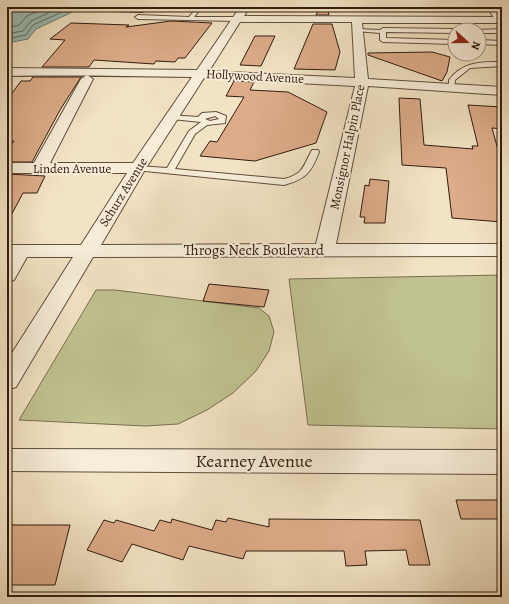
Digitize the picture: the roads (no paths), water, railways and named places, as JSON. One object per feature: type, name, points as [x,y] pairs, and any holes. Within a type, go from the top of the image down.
[{"type":"street","name":"Schurz Avenue","points":[[8,379],[138,168],[245,7]]},
{"type":"street","points":[[492,7],[502,20]]},
{"type":"street","points":[[237,19],[358,25],[502,20]]},
{"type":"street","name":"Monsignor Halpin Place","points":[[325,250],[362,83],[358,25]]},
{"type":"street","name":"Hollywood Avenue","points":[[7,72],[92,71],[200,73],[502,91]]},
{"type":"street","points":[[39,168],[87,79]]},
{"type":"street","name":"Linden Avenue","points":[[7,168],[138,168]]},
{"type":"street","name":"Throgs Neck Boulevard","points":[[14,251],[502,250]]},
{"type":"street","points":[[7,276],[14,251]]},
{"type":"street","name":"Kearney Avenue","points":[[7,460],[502,462]]},
{"type":"lane","points":[[192,17],[200,7]]},
{"type":"lane","points":[[115,13],[142,11]]},
{"type":"lane","points":[[138,16],[237,19]]},
{"type":"lane","points":[[358,25],[383,32],[383,30],[447,31]]},
{"type":"lane","points":[[487,31],[502,31]]},
{"type":"lane","points":[[383,32],[383,40],[447,42]]},
{"type":"lane","points":[[487,42],[502,42]]},
{"type":"lane","points":[[452,88],[452,80],[463,68],[482,64],[502,64]]},
{"type":"lane","points":[[170,170],[192,133],[203,121],[172,117]]},
{"type":"lane","points":[[138,168],[284,182],[299,178],[309,168],[315,152]]},
{"type":"water","points":[[7,7],[83,7],[36,29],[28,39],[7,43]]}]
